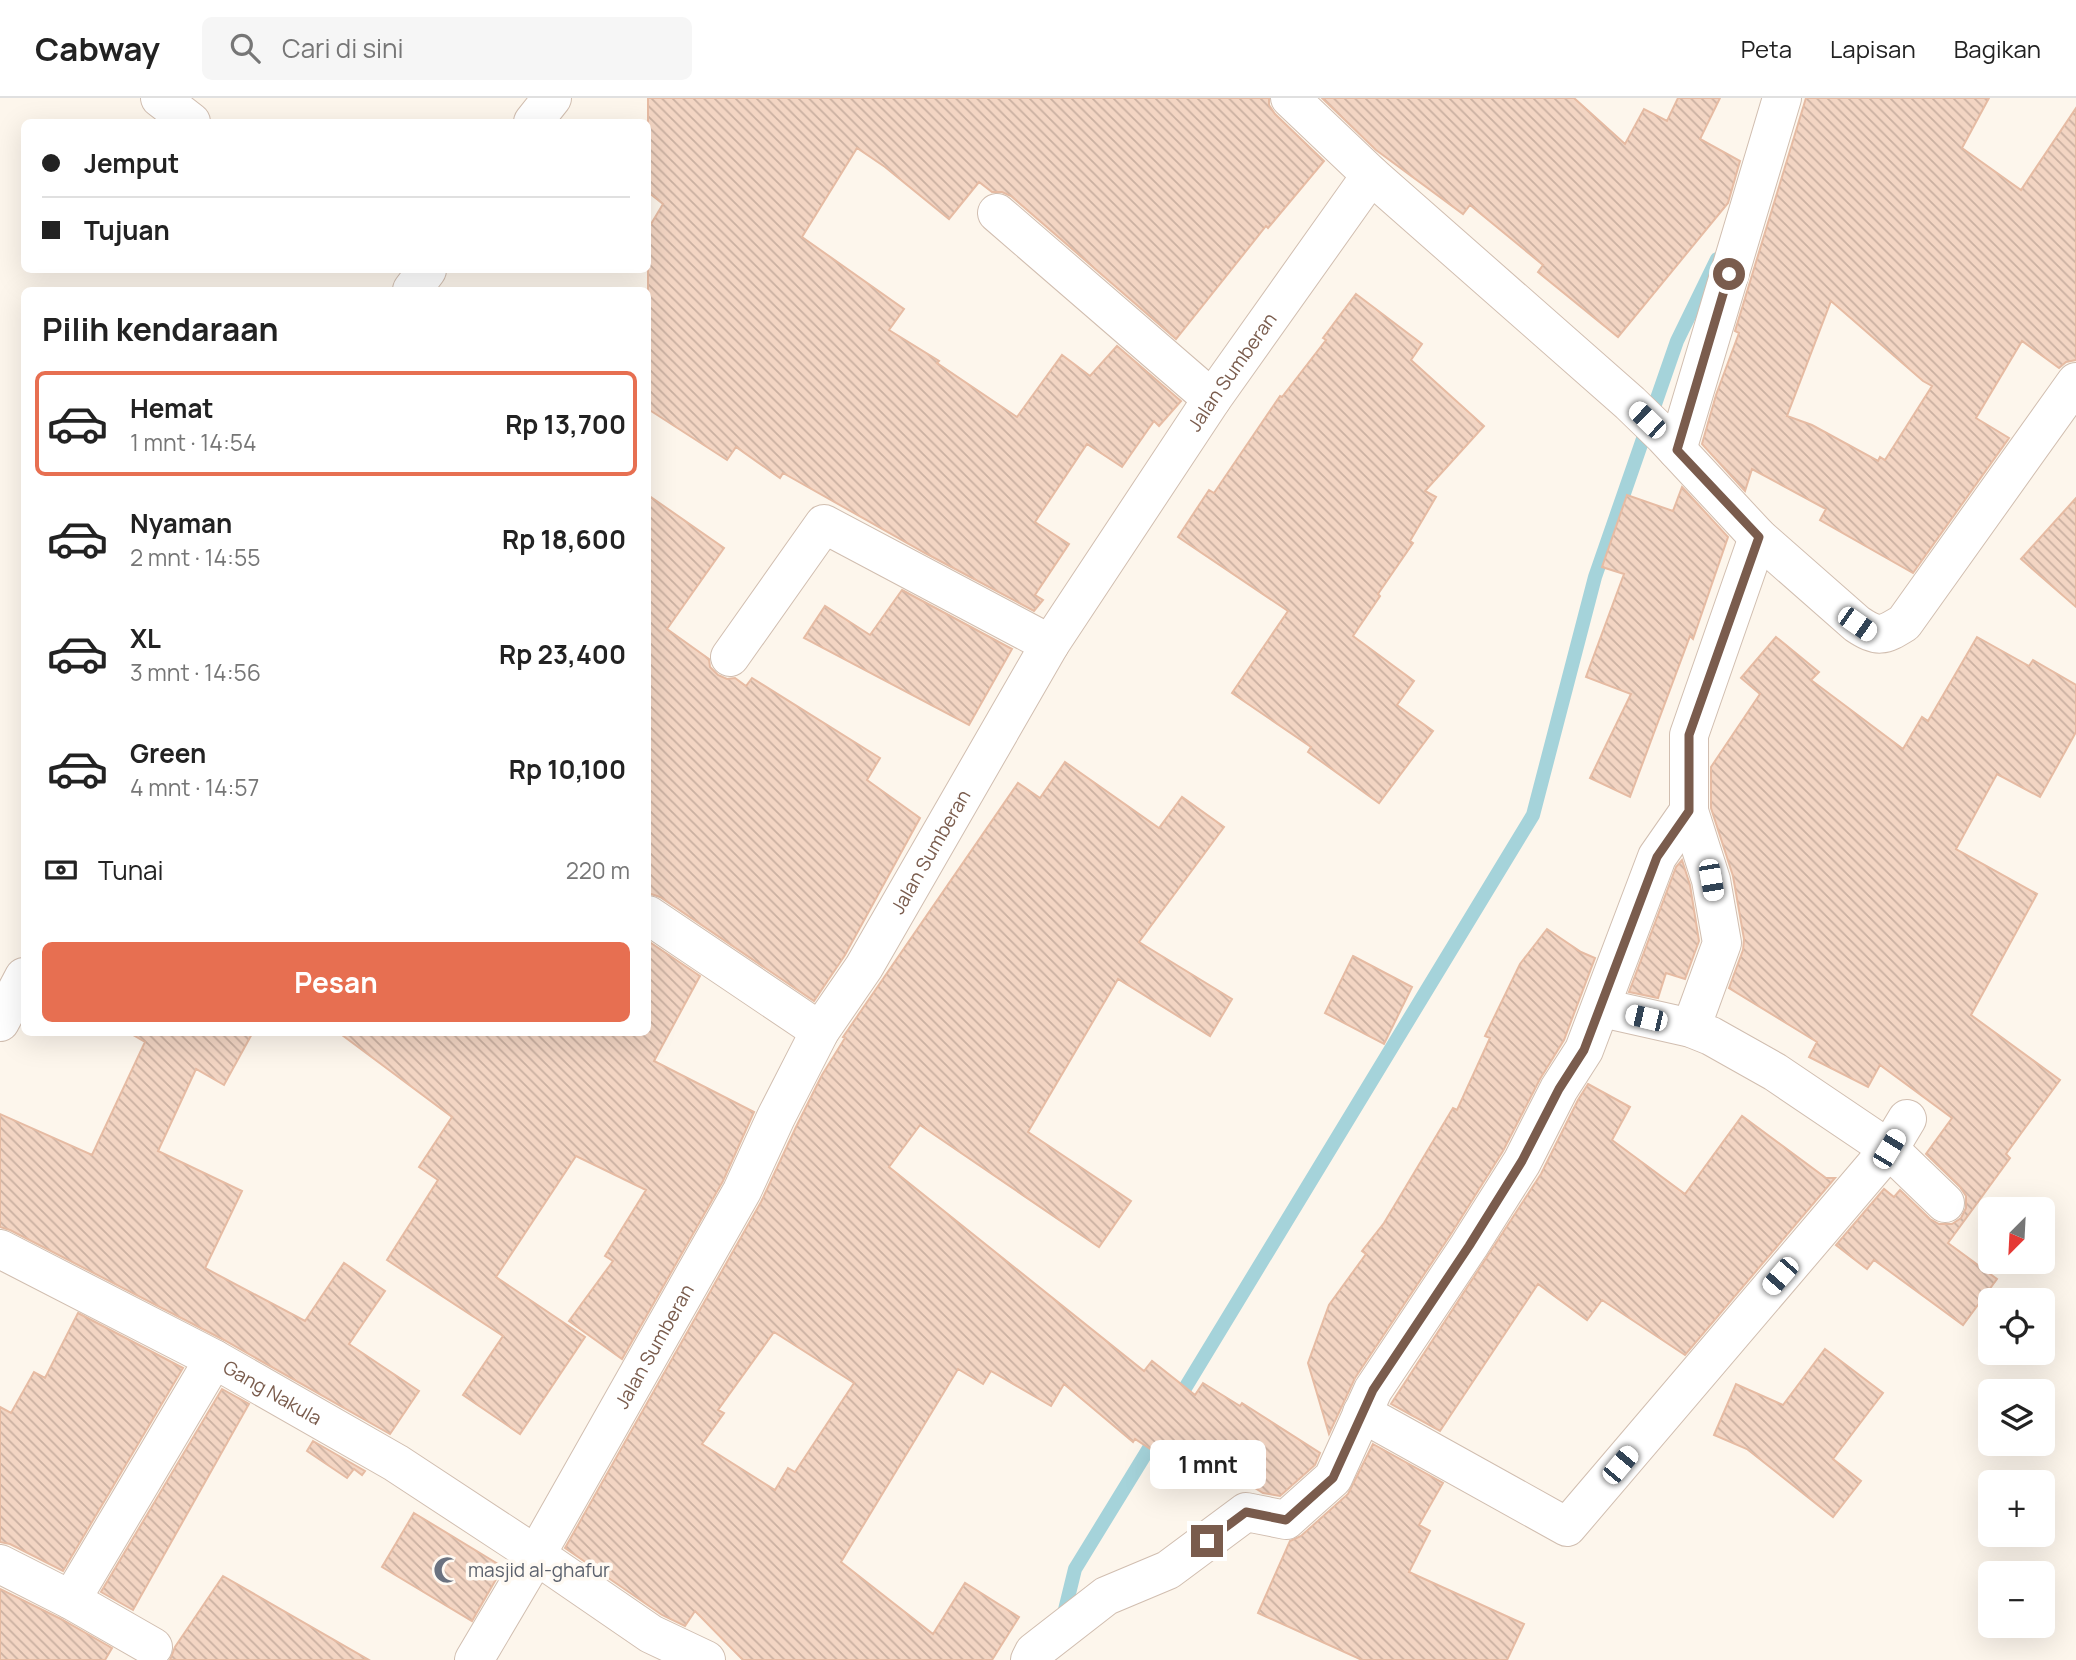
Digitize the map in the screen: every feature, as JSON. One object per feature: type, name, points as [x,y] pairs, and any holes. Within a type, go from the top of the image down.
[{"type":"street","points":[[160,98],[187,119]]},
{"type":"street","points":[[535,119],[552,98]]},
{"type":"street","points":[[1290,98],[1371,175],[1630,403],[1759,537],[1870,633],[1885,635],[1904,623],[2076,382]]},
{"type":"street","points":[[1671,443],[1782,98]]},
{"type":"street","name":"Jalan Sumberan","points":[[474,1660],[742,1191],[820,1031],[864,967],[1050,644],[1212,399],[1371,175]]},
{"type":"street","points":[[997,213],[1212,399]]},
{"type":"street","points":[[730,657],[824,524],[1050,644]]},
{"type":"street","points":[[1691,1028],[1722,943],[1711,880],[1689,811],[1689,735],[1759,537]]},
{"type":"street","points":[[1036,1653],[1106,1596],[1168,1570],[1246,1512],[1286,1520],[1333,1478],[1373,1390],[1522,1161],[1559,1089],[1584,1050],[1657,857],[1689,811]]},
{"type":"street","points":[[651,917],[820,1031]]},
{"type":"street","points":[[0,1022],[21,983]]},
{"type":"street","points":[[1602,1008],[1691,1028],[1711,1036],[1775,1072],[1898,1134],[1945,1203]]},
{"type":"street","points":[[1362,1413],[1567,1527],[1898,1134]]},
{"type":"street","name":"Gang Nakula","points":[[0,1249],[215,1359],[396,1463],[651,1634],[706,1660]]},
{"type":"street","points":[[71,1601],[215,1359]]},
{"type":"street","points":[[0,1564],[153,1647]]},
{"type":"building","points":[[648,98],[1269,98],[1269,105],[1275,114],[1324,161],[1268,228],[1266,226],[1176,339],[1011,196],[992,192],[979,182],[949,219],[857,148],[802,237],[904,309],[889,330],[939,361],[937,363],[1017,417],[1062,355],[1090,376],[1117,346],[1181,401],[1159,426],[1154,421],[1122,467],[1087,444],[1035,522],[1069,544],[1035,595],[1043,600],[1034,611],[783,473],[780,478],[736,447],[727,460],[651,411],[651,287],[648,287],[648,273],[651,273],[651,224],[663,204],[651,194],[651,119],[648,119]]},
{"type":"building","points":[[1322,98],[1574,98],[1625,144],[1644,109],[1667,121],[1678,98],[1720,98],[1700,139],[1740,161],[1728,203],[1618,337],[1538,272],[1543,265],[1470,205],[1463,214],[1376,150]]},
{"type":"building","points":[[1806,98],[1989,98],[1962,148],[2021,190],[2076,108],[2076,360],[2066,362],[2059,368],[2022,341],[1976,418],[2009,438],[1913,573],[1820,520],[1826,509],[1752,469],[1745,491],[1702,444],[1716,395],[1739,333],[1735,331]],"holes":[[[1831,301],[1932,386],[1885,460],[1880,457],[1878,461],[1812,425],[1787,416]]]},
{"type":"building","points":[[1356,294],[1422,344],[1411,360],[1484,426],[1425,491],[1436,497],[1410,541],[1413,543],[1353,636],[1414,681],[1397,705],[1433,731],[1379,803],[1308,752],[1311,747],[1232,693],[1288,611],[1178,537],[1209,490],[1214,493],[1280,396],[1282,397],[1326,340],[1323,338]]},
{"type":"building","points":[[1682,487],[1728,537],[1693,639],[1690,636],[1630,797],[1590,778],[1631,694],[1586,677],[1624,574],[1602,567],[1627,495],[1673,511]]},
{"type":"building","points":[[651,497],[724,548],[667,629],[709,659],[710,667],[718,675],[727,679],[735,678],[746,686],[752,678],[880,758],[867,780],[920,818],[845,955],[814,1001],[660,897],[651,894]]},
{"type":"building","points":[[2076,498],[2076,607],[2021,559]]},
{"type":"building","points":[[902,590],[1012,649],[969,725],[804,638],[825,606],[870,635]]},
{"type":"building","points":[[1776,637],[1819,672],[1811,680],[1903,749],[1922,717],[1928,721],[1977,637],[2029,666],[2033,660],[2076,685],[2076,732],[2040,797],[1997,774],[1956,849],[2037,894],[1971,1015],[2060,1080],[2006,1154],[2010,1158],[1982,1197],[1978,1197],[1978,1202],[1948,1243],[1978,1265],[1978,1274],[1990,1274],[1997,1279],[1990,1288],[1978,1288],[1978,1305],[1963,1325],[1874,1260],[1867,1269],[1836,1245],[1884,1189],[1894,1197],[1900,1190],[1930,1219],[1939,1224],[1952,1224],[1961,1218],[1966,1208],[1966,1196],[1926,1154],[1952,1118],[1880,1065],[1868,1087],[1809,1057],[1817,1042],[1729,988],[1743,950],[1744,939],[1733,876],[1711,808],[1711,767],[1760,694],[1741,678]]},
{"type":"building","points":[[1065,762],[1159,828],[1182,797],[1224,827],[1139,942],[1232,999],[1210,1036],[1118,979],[1028,1132],[1131,1201],[1099,1247],[920,1125],[889,1167],[1144,1371],[1152,1361],[1195,1395],[1203,1383],[1240,1406],[1242,1403],[1320,1453],[1315,1465],[1280,1496],[1263,1493],[1197,1451],[1184,1471],[1135,1439],[1133,1442],[1064,1384],[1051,1406],[991,1371],[983,1384],[958,1369],[841,1562],[933,1634],[965,1583],[1019,1617],[992,1660],[743,1660],[695,1611],[685,1626],[662,1615],[565,1548],[761,1202],[822,1075],[845,1038],[843,1037],[1018,783],[1040,798]],"holes":[[[774,1332],[854,1383],[795,1472],[788,1468],[775,1490],[702,1444],[724,1413],[718,1410]]]},
{"type":"building","points":[[1682,860],[1690,885],[1699,941],[1685,979],[1666,973],[1658,998],[1629,992],[1676,867]]},
{"type":"building","points":[[1547,929],[1581,952],[1595,958],[1564,1040],[1540,1079],[1503,1151],[1355,1378],[1329,1434],[1308,1363],[1329,1305],[1366,1254],[1362,1251],[1384,1223],[1453,1108],[1457,1110],[1490,1038],[1485,1036],[1520,964]]},
{"type":"building","points":[[651,943],[700,976],[654,1061],[754,1112],[723,1181],[622,1359],[569,1321],[613,1261],[605,1256],[646,1190],[576,1156],[496,1277],[585,1337],[520,1434],[463,1395],[503,1336],[387,1260],[438,1180],[419,1167],[452,1117],[343,1036],[651,1036]]},
{"type":"building","points":[[1353,956],[1412,987],[1384,1044],[1325,1013]]},
{"type":"building","points":[[135,1036],[251,1036],[224,1085],[196,1069],[158,1151],[242,1191],[205,1268],[305,1321],[344,1263],[385,1291],[349,1344],[419,1391],[390,1434],[224,1340],[0,1227],[0,1114],[92,1155],[145,1042]]},
{"type":"building","points":[[1588,1084],[1630,1107],[1612,1140],[1685,1194],[1742,1116],[1826,1178],[1835,1178],[1685,1355],[1602,1300],[1587,1320],[1538,1284],[1440,1431],[1391,1404],[1541,1174]]},
{"type":"building","points":[[78,1313],[183,1368],[63,1571],[10,1544],[0,1542],[0,1407],[11,1413],[34,1372],[45,1378]]},
{"type":"building","points":[[1825,1349],[1883,1393],[1833,1459],[1861,1481],[1833,1517],[1747,1449],[1714,1435],[1736,1384],[1783,1405]]},
{"type":"building","points":[[222,1389],[249,1404],[133,1610],[101,1592]]},
{"type":"building","points":[[313,1441],[365,1471],[362,1475],[354,1469],[347,1478],[307,1451]]},
{"type":"building","points":[[1373,1444],[1443,1483],[1419,1525],[1430,1531],[1409,1572],[1524,1624],[1507,1660],[1362,1660],[1258,1613],[1290,1541],[1301,1536],[1348,1494]]},
{"type":"building","name":"masjid al-ghafur","points":[[414,1513],[503,1567],[472,1621],[382,1567]]},
{"type":"building","points":[[223,1576],[369,1660],[170,1660],[175,1647]]},
{"type":"building","points":[[0,1589],[112,1648],[105,1660],[0,1660]]},
{"type":"waterway","points":[[1176,1403],[1533,815],[1595,577],[1677,341],[1717,259]]},
{"type":"waterway","points":[[1063,1618],[1075,1569],[1159,1432]]},
{"type":"place","name":"masjid al-ghafur","points":[[447,1570]]},
{"type":"route","points":[[1207,1541],[1246,1512],[1286,1520],[1333,1478],[1373,1390],[1522,1161],[1559,1089],[1584,1050],[1657,857],[1689,811],[1689,735],[1759,537],[1677,450],[1729,274]]}]
